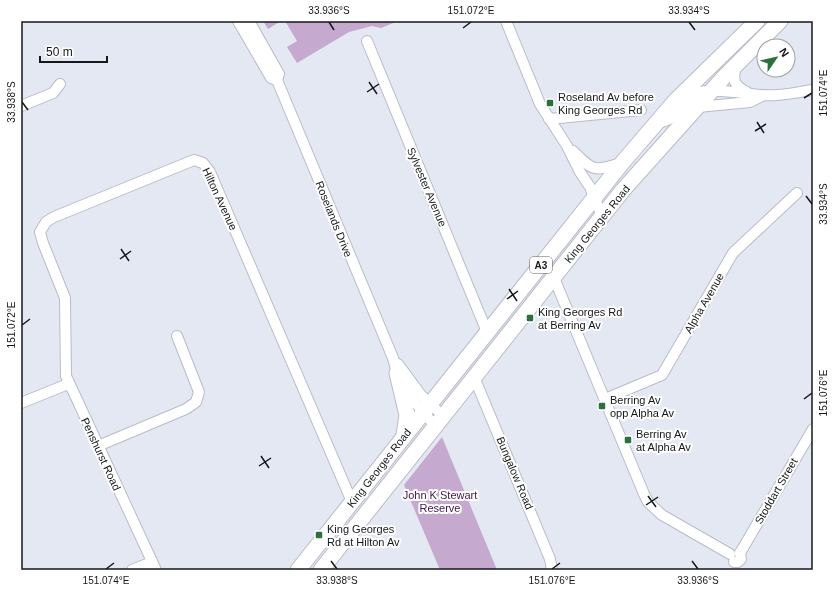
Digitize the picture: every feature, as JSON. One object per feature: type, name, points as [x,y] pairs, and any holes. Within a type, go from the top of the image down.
[{"type":"highway","name":"King Georges Road","points":[[298,570],[622,163],[655,124],[703,73],[757,21]]},
{"type":"highway","name":"King Georges Road","points":[[321,570],[623,190],[736,64],[780,21]]},
{"type":"highway","points":[[396,373],[407,415],[404,436]]},
{"type":"street","name":"Roselands Drive","points":[[238,21],[271,78],[277,80]]},
{"type":"street","name":"Roselands Drive","points":[[249,21],[278,74],[277,80],[393,358],[396,373],[408,394],[427,408]]},
{"type":"street","points":[[506,21],[540,104],[567,146],[594,197],[602,216]]},
{"type":"street","name":"Sylvester Avenue","points":[[367,41],[487,332]]},
{"type":"street","points":[[736,64],[735,81],[740,89],[749,93]]},
{"type":"street","points":[[21,106],[53,93],[60,84]]},
{"type":"street","points":[[655,124],[667,121],[674,117],[692,96],[698,93],[712,91],[749,93],[762,96],[813,90]]},
{"type":"street","points":[[698,107],[750,102],[762,96]]},
{"type":"street","points":[[549,119],[641,110]]},
{"type":"street","points":[[567,146],[587,165],[597,169],[601,170],[622,163]]},
{"type":"street","name":"Hilton Avenue","points":[[68,384],[66,376],[65,298],[42,243],[40,232],[46,222],[54,217],[183,164],[194,160],[203,163],[210,172],[352,502]]},
{"type":"street","name":"Alpha Avenue","points":[[605,399],[662,375],[733,253],[797,193]]},
{"type":"street","points":[[554,278],[648,502],[662,515],[733,560]]},
{"type":"street","points":[[98,446],[186,409],[196,402],[199,392],[178,336]]},
{"type":"street","name":"Roselands Drive","points":[[393,358],[427,408],[439,421]]},
{"type":"street","name":"Bungalow Road","points":[[474,376],[550,558],[552,570]]},
{"type":"street","points":[[21,403],[68,384]]},
{"type":"street","name":"Penshurst Road","points":[[68,384],[154,566]]},
{"type":"street","name":"Stoddart Street","points":[[733,560],[813,429]]},
{"type":"street","points":[[132,570],[154,566]]},
{"type":"green space","points":[[263,21],[281,21],[268,29]]},
{"type":"green space","points":[[285,21],[398,21],[381,28],[372,26],[349,32],[297,63],[287,47],[297,41]]},
{"type":"green space","name":"John K Stewart Reserve","points":[[442,437],[497,570],[440,570],[404,485]]},
{"type":"place","name":"Roseland Av before King Georges Rd","points":[[550,103]]},
{"type":"place","name":"King Georges Rd at Berring Av","points":[[530,318]]},
{"type":"place","name":"Berring Av opp Alpha Av","points":[[602,406]]},
{"type":"place","name":"Berring Av at Alpha Av","points":[[628,440]]},
{"type":"place","name":"King Georges Rd at Hilton Av","points":[[319,535]]}]
